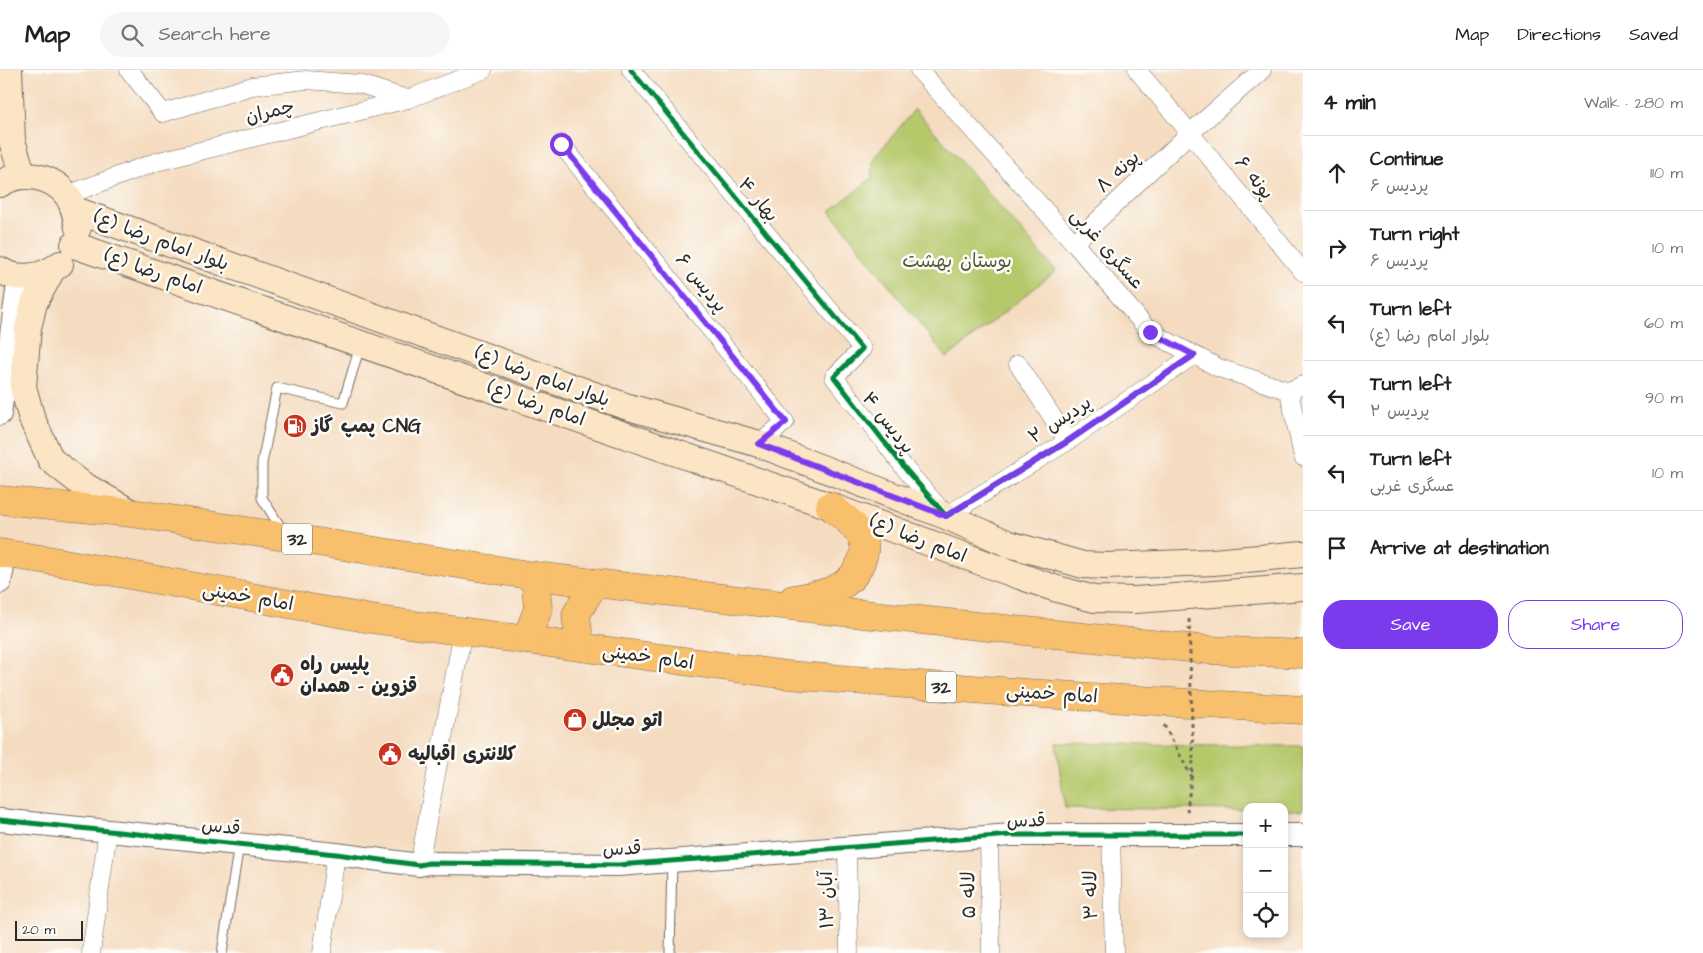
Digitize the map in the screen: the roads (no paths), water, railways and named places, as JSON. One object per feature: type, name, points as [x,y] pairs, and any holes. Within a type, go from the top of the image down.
[{"type":"highway","name":"32","points":[[0,500],[132,513],[535,576],[760,603],[1210,650],[1303,654]]},
{"type":"highway","points":[[760,603],[815,596],[848,584],[859,568],[866,551],[861,536],[851,522],[830,506]]},
{"type":"highway","name":"امام خمینی","points":[[3,553],[371,619],[788,675],[1303,710]]},
{"type":"highway","points":[[526,640],[538,609],[535,576]]},
{"type":"highway","points":[[580,648],[576,615],[594,583]]},
{"type":"main road","points":[[9,70],[12,141],[11,180]]},
{"type":"main road","name":"بلوار امام رضا (ع)","points":[[11,180],[39,177],[54,184],[71,203],[625,406],[759,444],[946,516],[1009,544],[1083,565],[1106,566],[1213,562],[1303,554]]},
{"type":"main road","points":[[10,273],[36,276],[52,270],[66,259],[74,244],[78,228],[71,203]]},
{"type":"main road","name":"امام رضا (ع)","points":[[74,244],[830,506],[1054,588],[1094,598],[1136,600],[1303,587]]},
{"type":"main road","points":[[52,270],[34,303],[28,328],[23,387],[32,419],[51,460],[83,485],[132,513]]},
{"type":"main road","points":[[996,568],[1009,544]]},
{"type":"street","points":[[130,70],[164,113],[252,86],[306,80],[360,84],[408,99]]},
{"type":"street","name":"چمران","points":[[71,203],[156,162],[408,99],[483,70]]},
{"type":"street","name":"بهار ۴","points":[[631,70],[862,349]]},
{"type":"street","name":"عسگری غربی","points":[[919,70],[1074,242],[1150,332],[1219,368],[1296,388]]},
{"type":"street","name":"پونه ۶","points":[[1137,70],[1303,272]]},
{"type":"street","name":"پونه ۸","points":[[1074,242],[1190,133],[1262,70]]},
{"type":"street","name":"پردیس ۶","points":[[561,144],[786,422],[759,444]]},
{"type":"street","points":[[0,414],[10,273]]},
{"type":"street","name":"پردیس ۴","points":[[862,349],[834,377],[907,471],[946,516]]},
{"type":"street","name":"پردیس ۲","points":[[946,516],[1068,441],[1194,355]]},
{"type":"street","points":[[1018,364],[1068,441]]},
{"type":"street","points":[[1296,388],[1303,457]]},
{"type":"street","points":[[0,582],[3,553]]},
{"type":"street","points":[[419,866],[463,631]]},
{"type":"street","name":"قدس","points":[[0,820],[336,854],[419,866],[429,863],[618,865],[1011,835],[1243,835]]},
{"type":"street","points":[[90,953],[108,830]]},
{"type":"street","points":[[1288,835],[1303,835]]},
{"type":"street","name":"لاله ۳","points":[[1112,836],[1114,953]]},
{"type":"street","name":"لاله ۵","points":[[989,837],[991,953]]},
{"type":"street","name":"۱۳ آبان","points":[[847,847],[849,953]]},
{"type":"street","points":[[322,953],[336,854]]},
{"type":"lane","points":[[287,538],[262,498],[262,463],[277,388],[343,403],[361,344]]},
{"type":"lane","points":[[222,953],[239,844]]},
{"type":"lane","points":[[670,953],[672,861]]},
{"type":"place","name":"پمپ گاز CNG","points":[[295,426]]},
{"type":"place","name":"پلیس راه قزوین - همدان","points":[[282,675]]},
{"type":"place","name":"اتو مجلل","points":[[575,720]]},
{"type":"place","name":"کلانتری اقبالیه","points":[[390,754]]},
{"type":"park label","name":"بوستان بهشت","points":[[957,261]]}]
